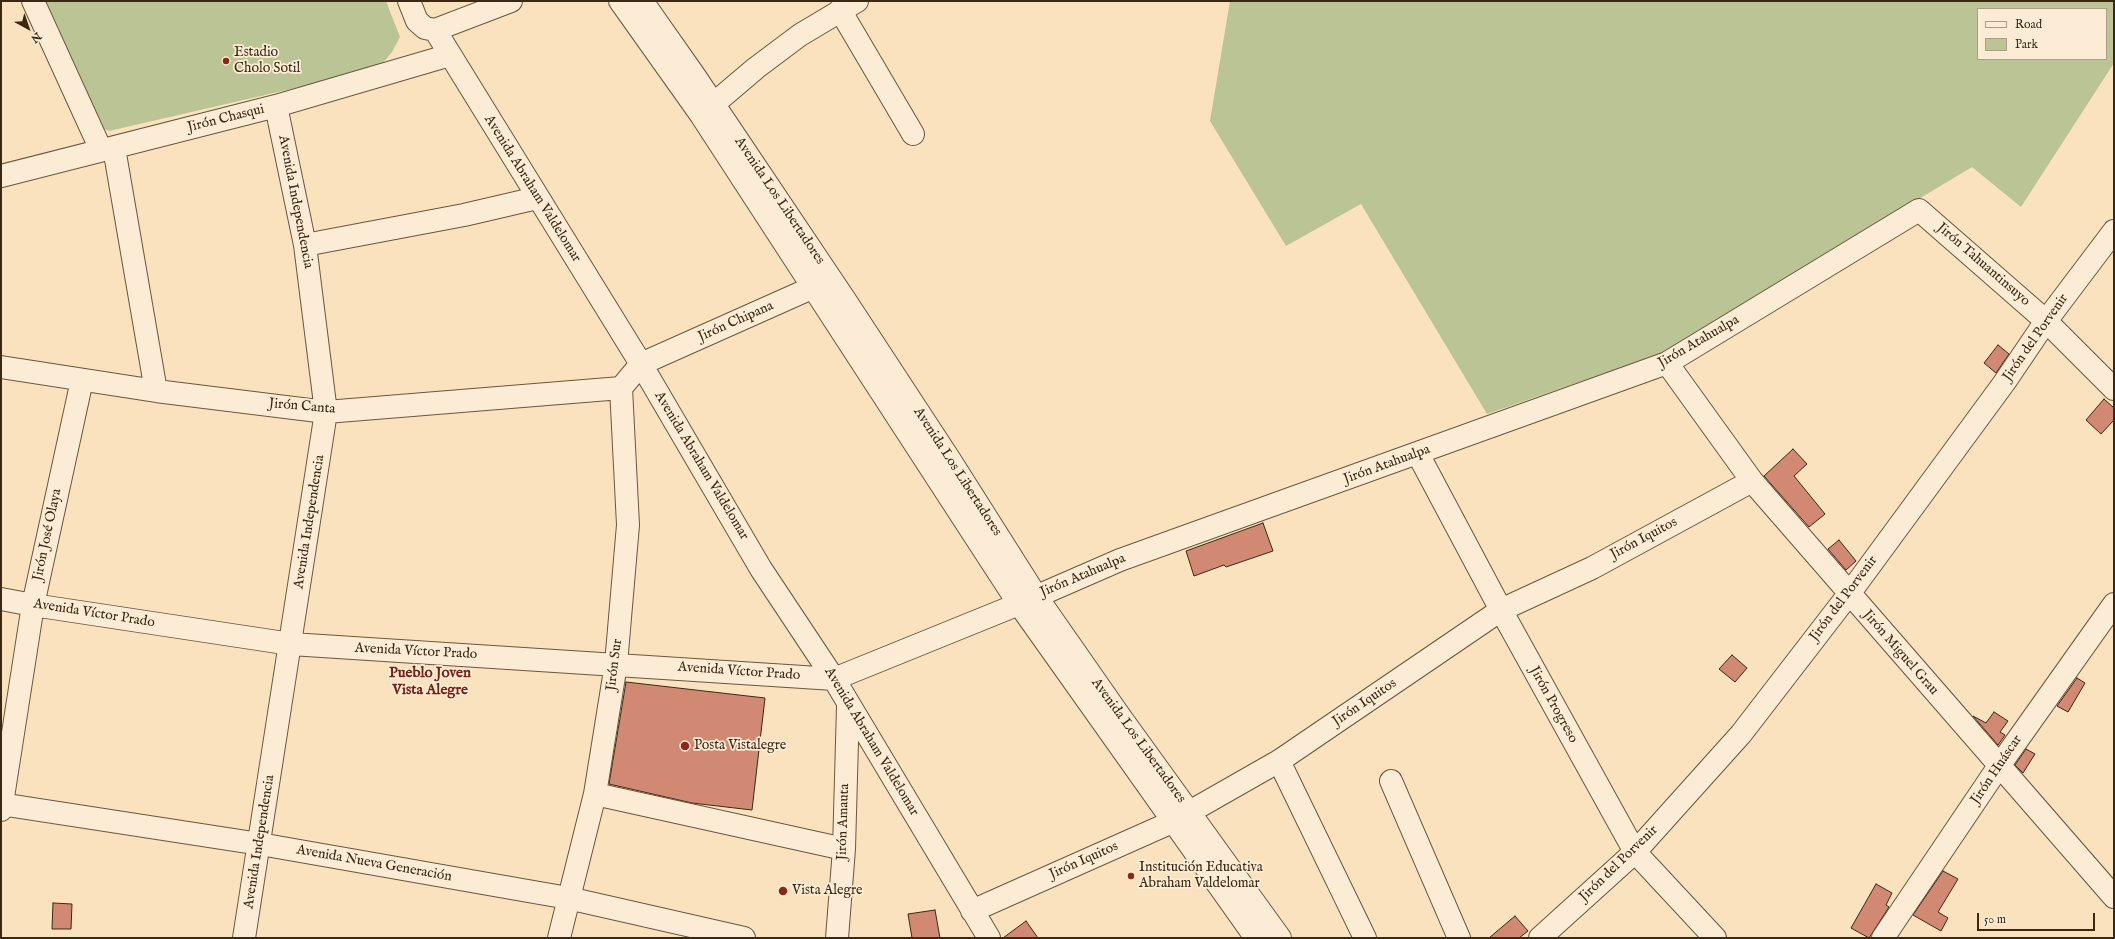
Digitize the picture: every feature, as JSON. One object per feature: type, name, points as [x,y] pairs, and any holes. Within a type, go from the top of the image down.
[{"type":"street","points":[[33,1],[108,149],[156,391]]},
{"type":"street","points":[[409,1],[417,21],[425,28],[435,30],[511,1]]},
{"type":"street","name":"Avenida Los Libertadores","points":[[620,1],[707,110]]},
{"type":"street","name":"Avenida Los Libertadores","points":[[642,1],[707,110],[874,362],[1028,600],[1181,817],[1256,938]]},
{"type":"street","points":[[707,110],[756,68],[800,35],[848,6],[913,134]]},
{"type":"street","name":"Avenida Abraham Valdelomar","points":[[435,30],[537,198],[641,364],[761,569],[834,679],[848,706],[989,938]]},
{"type":"street","name":"Jirón Chasqui","points":[[1,176],[276,106],[450,55]]},
{"type":"street","name":"Avenida Independencia","points":[[244,938],[260,844],[326,412],[305,245],[276,106]]},
{"type":"street","points":[[305,245],[464,215],[537,198]]},
{"type":"street","name":"Jirón Tahuantinsuyo","points":[[1919,210],[2046,321],[2114,389]]},
{"type":"street","name":"Jirón Atahualpa","points":[[834,679],[1028,600],[1120,560],[1418,454],[1667,363],[1919,210]]},
{"type":"street","name":"Jirón del Porvenir","points":[[1540,938],[1635,852],[1741,734],[1849,594],[2004,383],[2046,321],[2114,231]]},
{"type":"street","name":"Jirón Chipana","points":[[641,364],[822,284]]},
{"type":"street","name":"Jirón Miguel Grau","points":[[1667,363],[1752,481],[2114,897]]},
{"type":"street","points":[[621,388],[641,364]]},
{"type":"street","name":"Jirón Canta","points":[[1,367],[156,391],[326,412],[621,388]]},
{"type":"street","name":"Jirón José Olaya","points":[[1,806],[33,605],[82,380]]},
{"type":"street","name":"Jirón Sur","points":[[559,938],[595,794],[616,664],[628,525],[621,388]]},
{"type":"street","name":"Jirón Progreso","points":[[1418,454],[1501,610],[1635,852],[1715,938]]},
{"type":"street","name":"Jirón Iquitos","points":[[972,911],[1181,817],[1279,762],[1501,610],[1592,568],[1752,481]]},
{"type":"street","name":"Avenida Víctor Prado","points":[[1,599],[291,644],[834,679]]},
{"type":"street","name":"Jirón Huáscar","points":[[1883,938],[1999,766],[2114,604]]},
{"type":"street","name":"Jirón Amauta","points":[[837,938],[844,849],[848,706]]},
{"type":"street","points":[[1279,762],[1365,938]]},
{"type":"street","points":[[1392,781],[1459,938]]},
{"type":"street","points":[[595,794],[844,849]]},
{"type":"street","name":"Avenida Nueva Generación","points":[[1,806],[260,844],[568,898],[744,938]]},
{"type":"street","name":"Avenida Los Libertadores","points":[[1181,817],[1280,938]]},
{"type":"green space","name":"Estadio Cholo Sotil","points":[[40,1],[386,1],[400,37],[392,52],[378,69],[109,131],[95,124]]},
{"type":"green space","points":[[1230,1],[2114,1],[2114,63],[2021,207],[1972,167],[1662,353],[1487,414],[1361,204],[1286,246],[1210,121]]},
{"type":"building","points":[[1998,345],[2009,354],[1996,373],[1984,363]]},
{"type":"building","points":[[2104,399],[2114,408],[2114,420],[2101,434],[2086,420]]},
{"type":"building","points":[[1793,449],[1807,464],[1794,476],[1825,514],[1809,527],[1764,476]]},
{"type":"building","points":[[1263,523],[1273,551],[1226,567],[1224,565],[1194,576],[1186,551]]},
{"type":"building","points":[[1839,540],[1856,561],[1846,570],[1828,549]]},
{"type":"building","points":[[1732,655],[1747,668],[1735,682],[1719,669]]},
{"type":"building","points":[[2077,678],[2085,683],[2068,712],[2057,706]]},
{"type":"building","name":"Posta Vistalegre","points":[[626,682],[765,698],[752,810],[692,803],[609,784]]},
{"type":"building","points":[[1994,712],[2008,721],[2000,732],[2005,735],[1998,745],[1973,716],[1986,723]]},
{"type":"building","points":[[2026,749],[2035,754],[2023,773],[2015,765]]},
{"type":"building","points":[[1943,871],[1958,879],[1938,912],[1948,918],[1941,931],[1913,915]]},
{"type":"building","points":[[1876,884],[1892,893],[1886,905],[1889,907],[1869,938],[1851,928]]},
{"type":"building","points":[[53,903],[72,904],[71,929],[52,929]]},
{"type":"building","points":[[935,910],[940,938],[912,938],[908,914]]},
{"type":"building","points":[[1515,916],[1528,931],[1519,938],[1489,938]]},
{"type":"building","points":[[1026,921],[1038,938],[1003,938]]},
{"type":"place","name":"Estadio Cholo Sotil","points":[[226,61]]},
{"type":"place","name":"Posta Vistalegre","points":[[685,746]]},
{"type":"place","name":"Institución Educativa Abraham Valdelomar","points":[[1131,876]]},
{"type":"place","name":"Vista Alegre","points":[[783,891]]},
{"type":"district","name":"Pueblo Joven Vista Alegre","points":[[430,682]]}]
